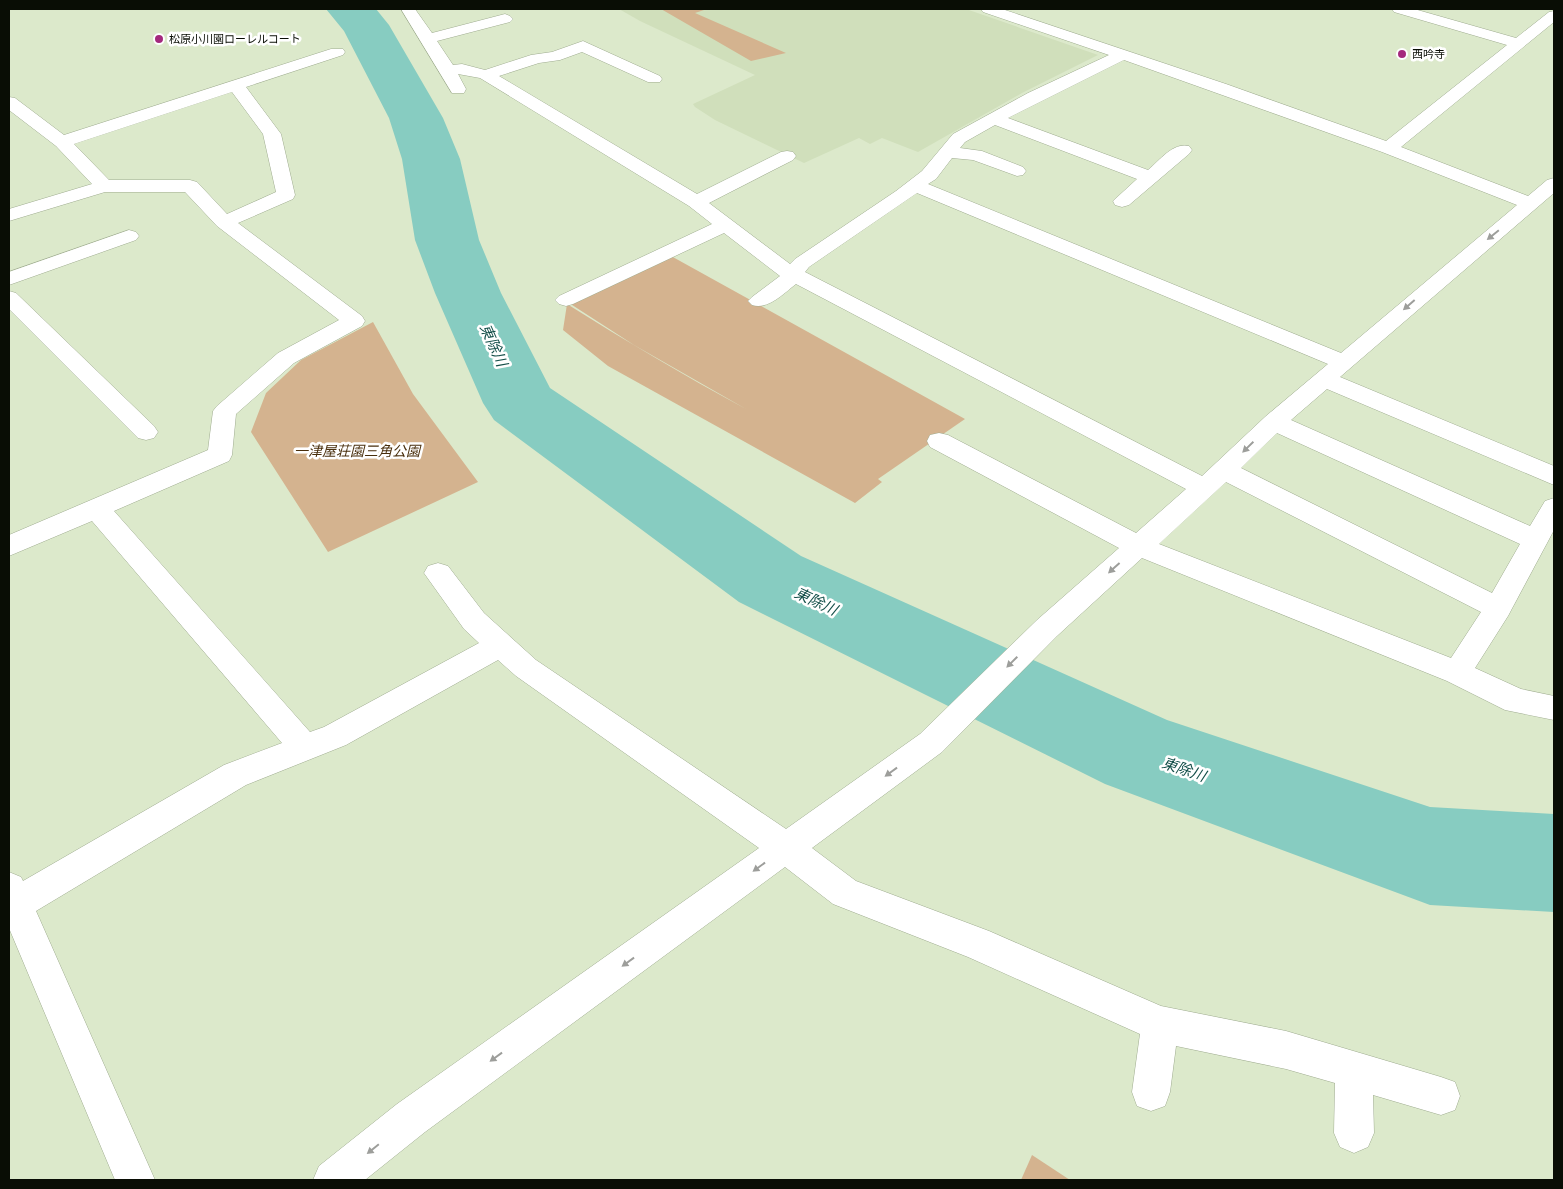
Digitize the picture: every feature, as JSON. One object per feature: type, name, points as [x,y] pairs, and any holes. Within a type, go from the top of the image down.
[{"type":"street","points":[[408,9],[448,70],[458,89]]},
{"type":"street","points":[[988,9],[1203,81],[1388,148],[1530,204]]},
{"type":"street","points":[[1399,9],[1519,44]]},
{"type":"street","points":[[428,39],[505,19]]},
{"type":"street","points":[[1388,148],[1519,44],[1551,22]]},
{"type":"street","points":[[486,75],[537,58],[554,57],[583,46],[654,79]]},
{"type":"street","points":[[62,142],[336,52]]},
{"type":"street","points":[[759,301],[793,274],[802,263],[916,186],[929,175],[959,138],[1122,54]]},
{"type":"street","points":[[448,70],[462,69],[486,75],[696,202],[783,269],[1204,488]]},
{"type":"street","points":[[224,222],[286,196],[272,134],[236,85]]},
{"type":"street","points":[[9,102],[62,142],[104,186]]},
{"type":"street","points":[[994,119],[1149,177]]},
{"type":"street","points":[[1122,201],[1183,150]]},
{"type":"street","points":[[948,152],[976,155],[1017,171]]},
{"type":"street","points":[[696,202],[787,156]]},
{"type":"street","points":[[333,1180],[411,1118],[931,743],[1047,628],[1224,470],[1274,422],[1554,184]]},
{"type":"street","points":[[9,215],[104,186],[190,186],[224,222],[354,321],[286,358],[225,411],[220,456],[9,546]]},
{"type":"street","points":[[916,186],[1344,362]]},
{"type":"street","points":[[566,300],[726,224]]},
{"type":"street","points":[[129,236],[9,294],[146,432]]},
{"type":"street","points":[[1324,379],[1554,476]]},
{"type":"street","points":[[1274,422],[1536,540]]},
{"type":"street","points":[[939,441],[1138,546],[1457,673],[1516,701],[1554,708]]},
{"type":"street","points":[[1224,470],[1498,608]]},
{"type":"street","points":[[1457,673],[1498,608],[1554,507]]},
{"type":"street","points":[[96,508],[305,748]]},
{"type":"street","points":[[438,573],[474,621],[526,668],[786,848],[845,893],[977,943],[1160,1024],[1286,1050],[1440,1096]]},
{"type":"street","points":[[136,1180],[12,896],[235,775],[335,736],[500,645]]},
{"type":"street","points":[[1151,1092],[1160,1024]]},
{"type":"street","points":[[1354,1071],[1354,1133]]},
{"type":"shaded area","points":[[619,9],[966,9],[1098,55],[1022,93],[918,152],[882,138],[870,144],[859,138],[804,163],[715,120],[693,104],[755,75],[640,21]]},
{"type":"green space","points":[[661,9],[707,9],[695,13],[786,53],[751,61]]},
{"type":"green space","points":[[671,256],[965,419],[878,479],[882,482],[855,503],[608,366],[563,330],[567,304],[633,345],[746,409],[634,345],[569,303]]},
{"type":"green space","name":"一津屋荘園三角公園","points":[[373,322],[413,394],[478,482],[328,552],[251,432],[266,393],[301,360]]},
{"type":"green space","points":[[1032,1155],[1070,1180],[1021,1180]]},
{"type":"waterway","name":"東除川","points":[[349,9],[365,25],[416,118],[431,159],[447,240],[468,293],[520,403],[770,579],[1140,754],[1430,856],[1554,863]]},
{"type":"place","name":"松原小川園ローレルコート","points":[[159,39]]},
{"type":"place","name":"西吟寺","points":[[1402,54]]}]
